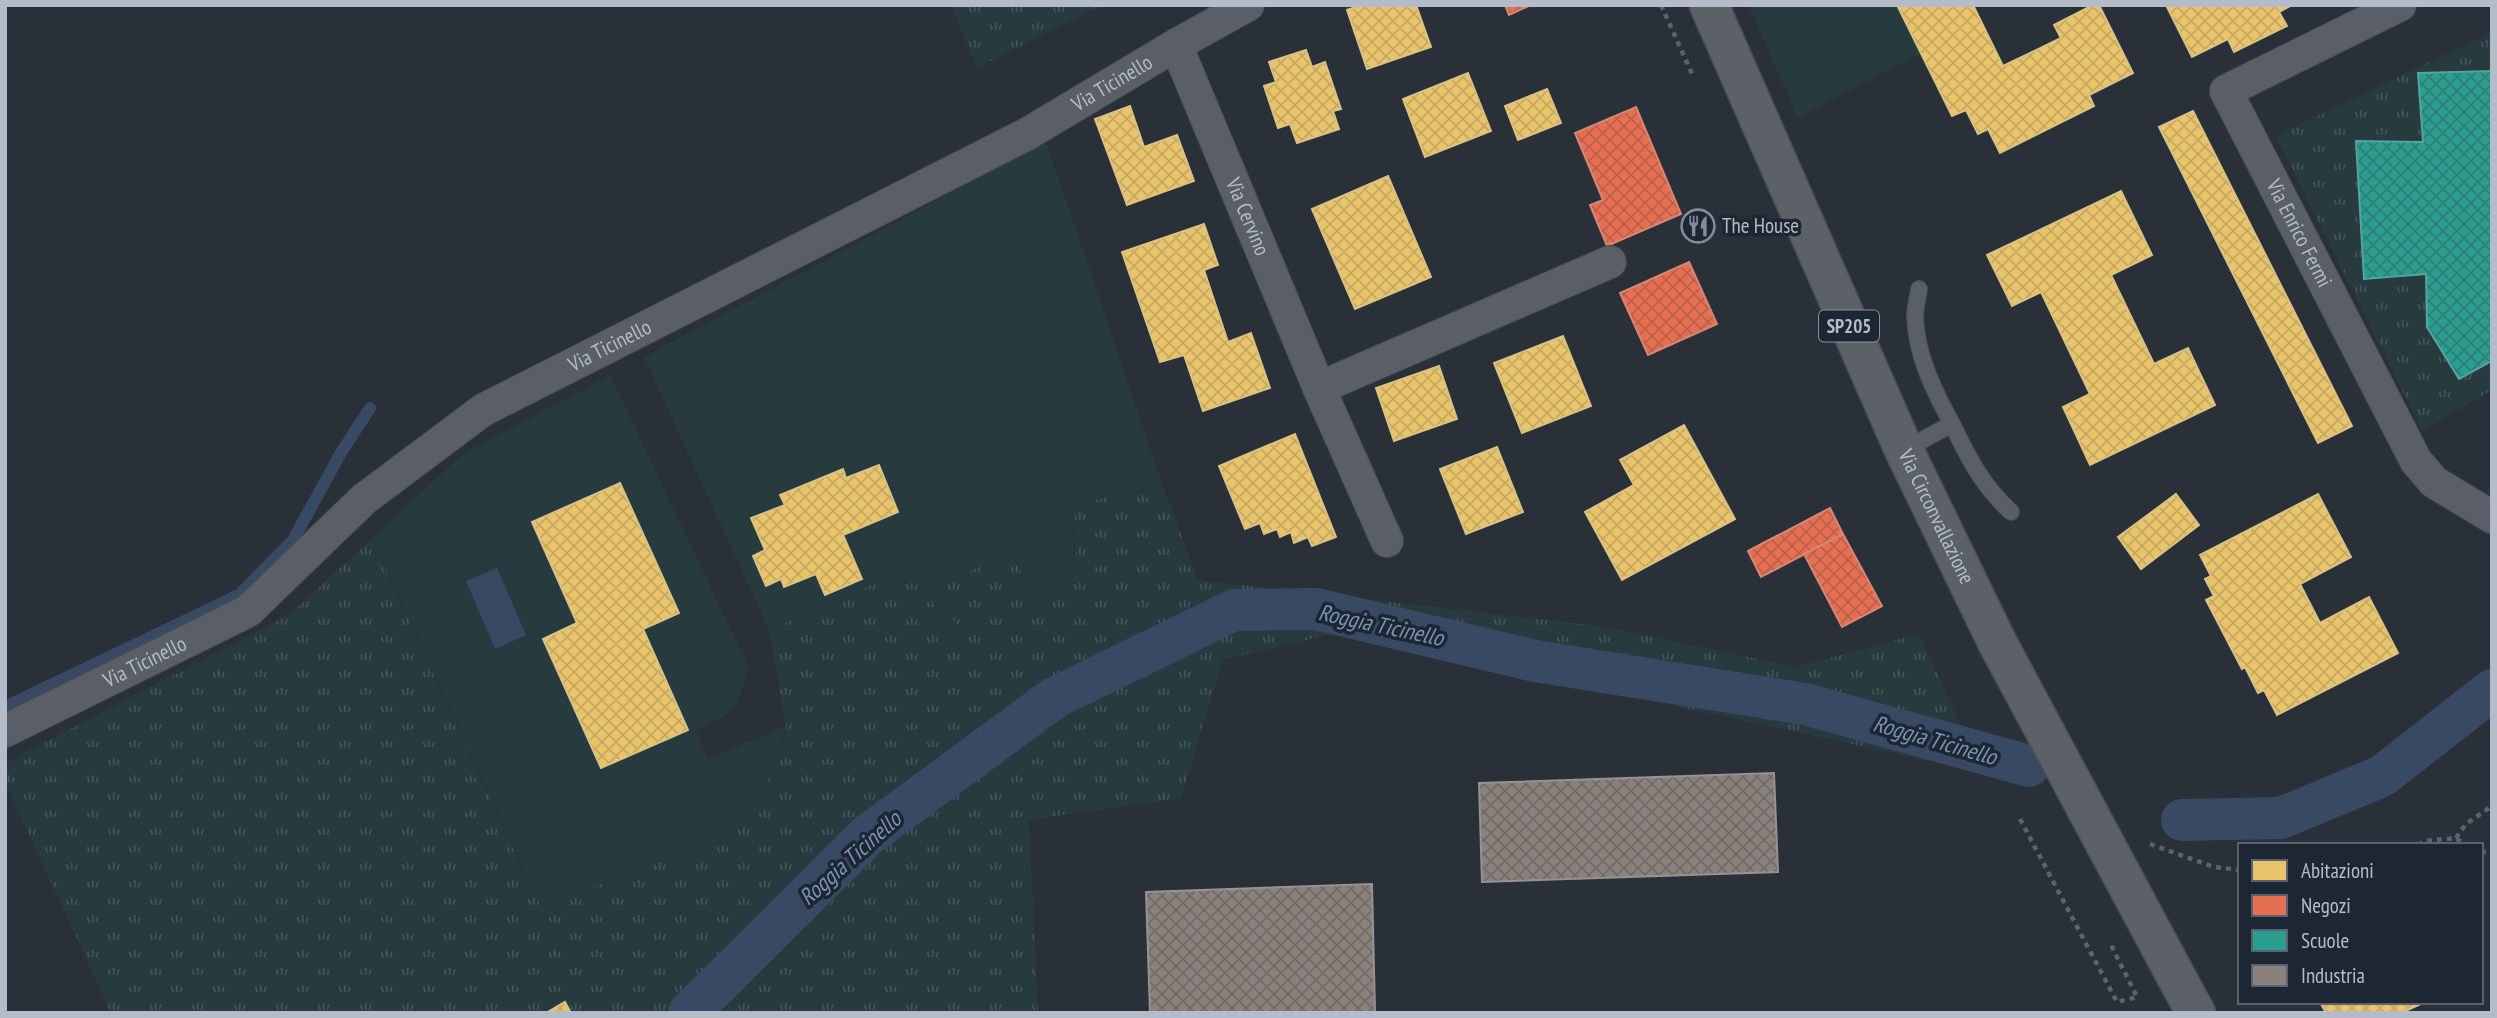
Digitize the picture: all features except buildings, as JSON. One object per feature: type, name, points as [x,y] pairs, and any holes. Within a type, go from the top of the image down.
[{"type":"main road","name":"Via Circonvallazione","points":[[1709,5],[1904,450],[1997,642],[2196,1013]]},
{"type":"street","name":"Via Ticinello","points":[[5,731],[247,611],[364,499],[482,410],[1027,134],[1248,5]]},
{"type":"street","name":"Via Enrico Fermi","points":[[2400,5],[2226,91],[2416,461],[2434,482],[2492,517]]},
{"type":"street","name":"Via Cervino","points":[[1176,45],[1319,388],[1387,541]]},
{"type":"street","points":[[1319,388],[1610,262]]},
{"type":"lane","points":[[1919,289],[1915,315],[1919,344],[1935,393],[1977,474],[1993,496],[2011,512]]},
{"type":"lane","points":[[1904,450],[1952,424]]},
{"type":"path","points":[[2456,838],[2466,824],[2492,806]]},
{"type":"path","points":[[2020,819],[2117,1002],[2137,997],[2106,936]]},
{"type":"path","points":[[2421,843],[2456,838],[2462,843]]},
{"type":"path","points":[[2141,841],[2214,867],[2238,870]]},
{"type":"green space","points":[[951,5],[1102,5],[977,68]]},
{"type":"green space","points":[[1748,5],[1897,5],[1921,54],[1798,117]]},
{"type":"green space","points":[[2492,32],[2492,390],[2422,431],[2276,136]]},
{"type":"green space","points":[[1046,142],[1163,486],[1085,502],[1072,520],[1074,547],[1071,568],[1059,585],[1036,600],[1012,553],[941,583],[958,634],[946,641],[928,587],[892,575],[769,630],[644,357]]},
{"type":"green space","points":[[610,375],[749,668],[741,694],[728,714],[696,731],[708,759],[786,726],[779,768],[727,828],[680,857],[645,865],[578,894],[566,903],[537,901],[372,538],[463,454]]},
{"type":"green space","points":[[1163,486],[1198,580],[1601,626],[1796,667],[1919,634],[1982,772],[1336,633],[1223,660],[1181,798],[1029,820],[1038,1013],[111,1013],[5,782],[5,763],[289,615],[372,538],[537,901],[566,903],[578,894],[645,865],[680,857],[779,768],[786,726],[769,630],[891,575],[928,587],[946,641],[958,634],[940,583],[1012,553],[1035,599],[1076,553],[1072,520],[1085,502]]},
{"type":"water","points":[[497,568],[526,635],[495,649],[466,581]]},
{"type":"waterway","points":[[5,707],[239,595],[293,540],[342,451],[370,408]]},
{"type":"waterway","name":"Roggia Ticinello","points":[[689,1013],[868,835],[1054,698],[1234,610],[1316,609],[1535,661],[1805,704],[2029,766]]},
{"type":"waterway","name":"Roggia Ticinello","points":[[2182,820],[2281,818],[2382,776],[2492,690]]},
{"type":"place","name":"The House","points":[[1698,226]]}]
